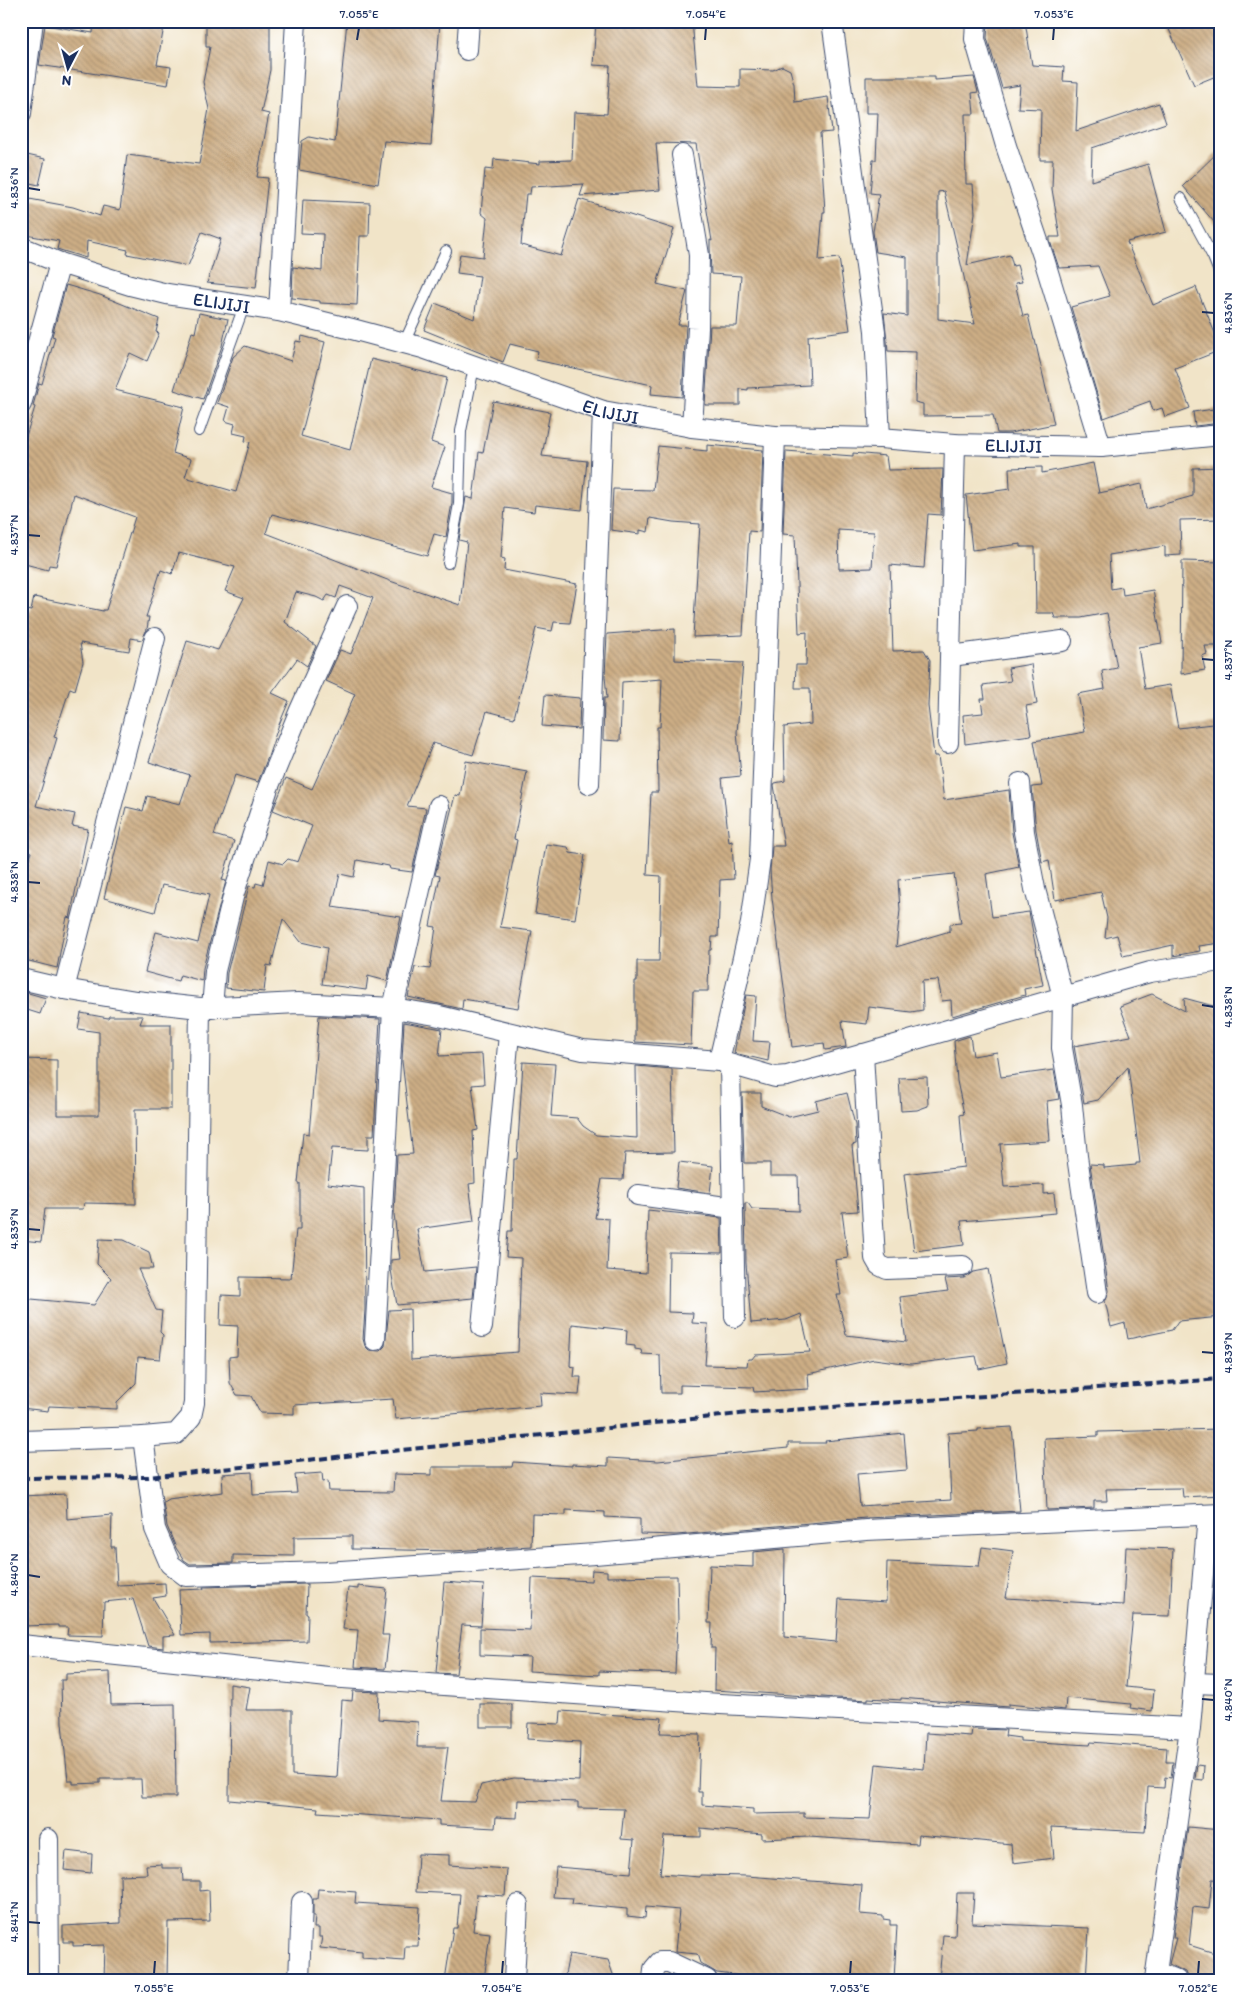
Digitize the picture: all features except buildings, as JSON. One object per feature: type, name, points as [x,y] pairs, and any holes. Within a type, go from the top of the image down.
[{"type":"street","points":[[21,113],[33,21]]},
{"type":"street","points":[[279,311],[296,21]]},
{"type":"street","points":[[468,50],[469,21]]},
{"type":"street","points":[[832,21],[875,332],[880,438]]},
{"type":"street","points":[[976,21],[975,39],[1006,146],[1044,260],[1101,447]]},
{"type":"street","points":[[682,155],[699,255],[698,328],[692,427]]},
{"type":"street","name":"ELIJIJI","points":[[21,247],[60,263],[130,285],[167,294],[279,311],[404,343],[603,411],[692,427],[775,436],[880,438],[955,444],[1101,447],[1221,435]]},
{"type":"street","points":[[21,404],[60,263]]},
{"type":"street","points":[[589,784],[603,411]]},
{"type":"street","points":[[735,1317],[733,1208],[724,1063],[751,923],[760,859],[775,436]]},
{"type":"street","points":[[948,743],[955,444]]},
{"type":"street","points":[[21,1441],[143,1437],[176,1434],[191,1417],[194,1403],[206,1008],[234,894],[268,788],[300,710],[347,606]]},
{"type":"street","points":[[64,989],[155,638]]},
{"type":"street","points":[[951,656],[1062,641]]},
{"type":"street","points":[[1020,783],[1024,832],[1035,889],[1063,997],[1062,1048],[1072,1105],[1076,1156],[1096,1293]]},
{"type":"street","points":[[375,1340],[393,1008],[440,806]]},
{"type":"street","points":[[21,979],[136,1002],[206,1008],[298,1003],[393,1008],[434,1015],[583,1050],[724,1063],[775,1077],[787,1076],[1150,972],[1221,961]]},
{"type":"street","points":[[482,1327],[509,1034]]},
{"type":"street","points":[[863,1054],[875,1258],[879,1265],[886,1269],[963,1266]]},
{"type":"street","points":[[638,1195],[733,1208]]},
{"type":"street","points":[[143,1437],[155,1529],[170,1564],[186,1576],[326,1572],[595,1554],[866,1530],[1214,1515],[1190,1728],[1155,1976],[1176,1980]]},
{"type":"street","points":[[21,1645],[328,1677],[720,1704],[1190,1728]]},
{"type":"street","points":[[1194,1683],[1221,1684]]},
{"type":"street","points":[[48,1839],[49,1980]]},
{"type":"street","points":[[299,1980],[302,1902]]},
{"type":"street","points":[[514,1980],[518,1905]]},
{"type":"street","points":[[654,1980],[654,1969],[660,1962],[669,1962],[707,1980]]},
{"type":"lane","points":[[1181,198],[1213,257],[1221,277]]},
{"type":"lane","points":[[404,343],[446,251]]},
{"type":"lane","points":[[198,431],[244,306]]},
{"type":"lane","points":[[448,563],[459,504],[462,431],[474,367]]},
{"type":"railway","points":[[21,1478],[148,1477],[749,1413],[1221,1379]]}]
